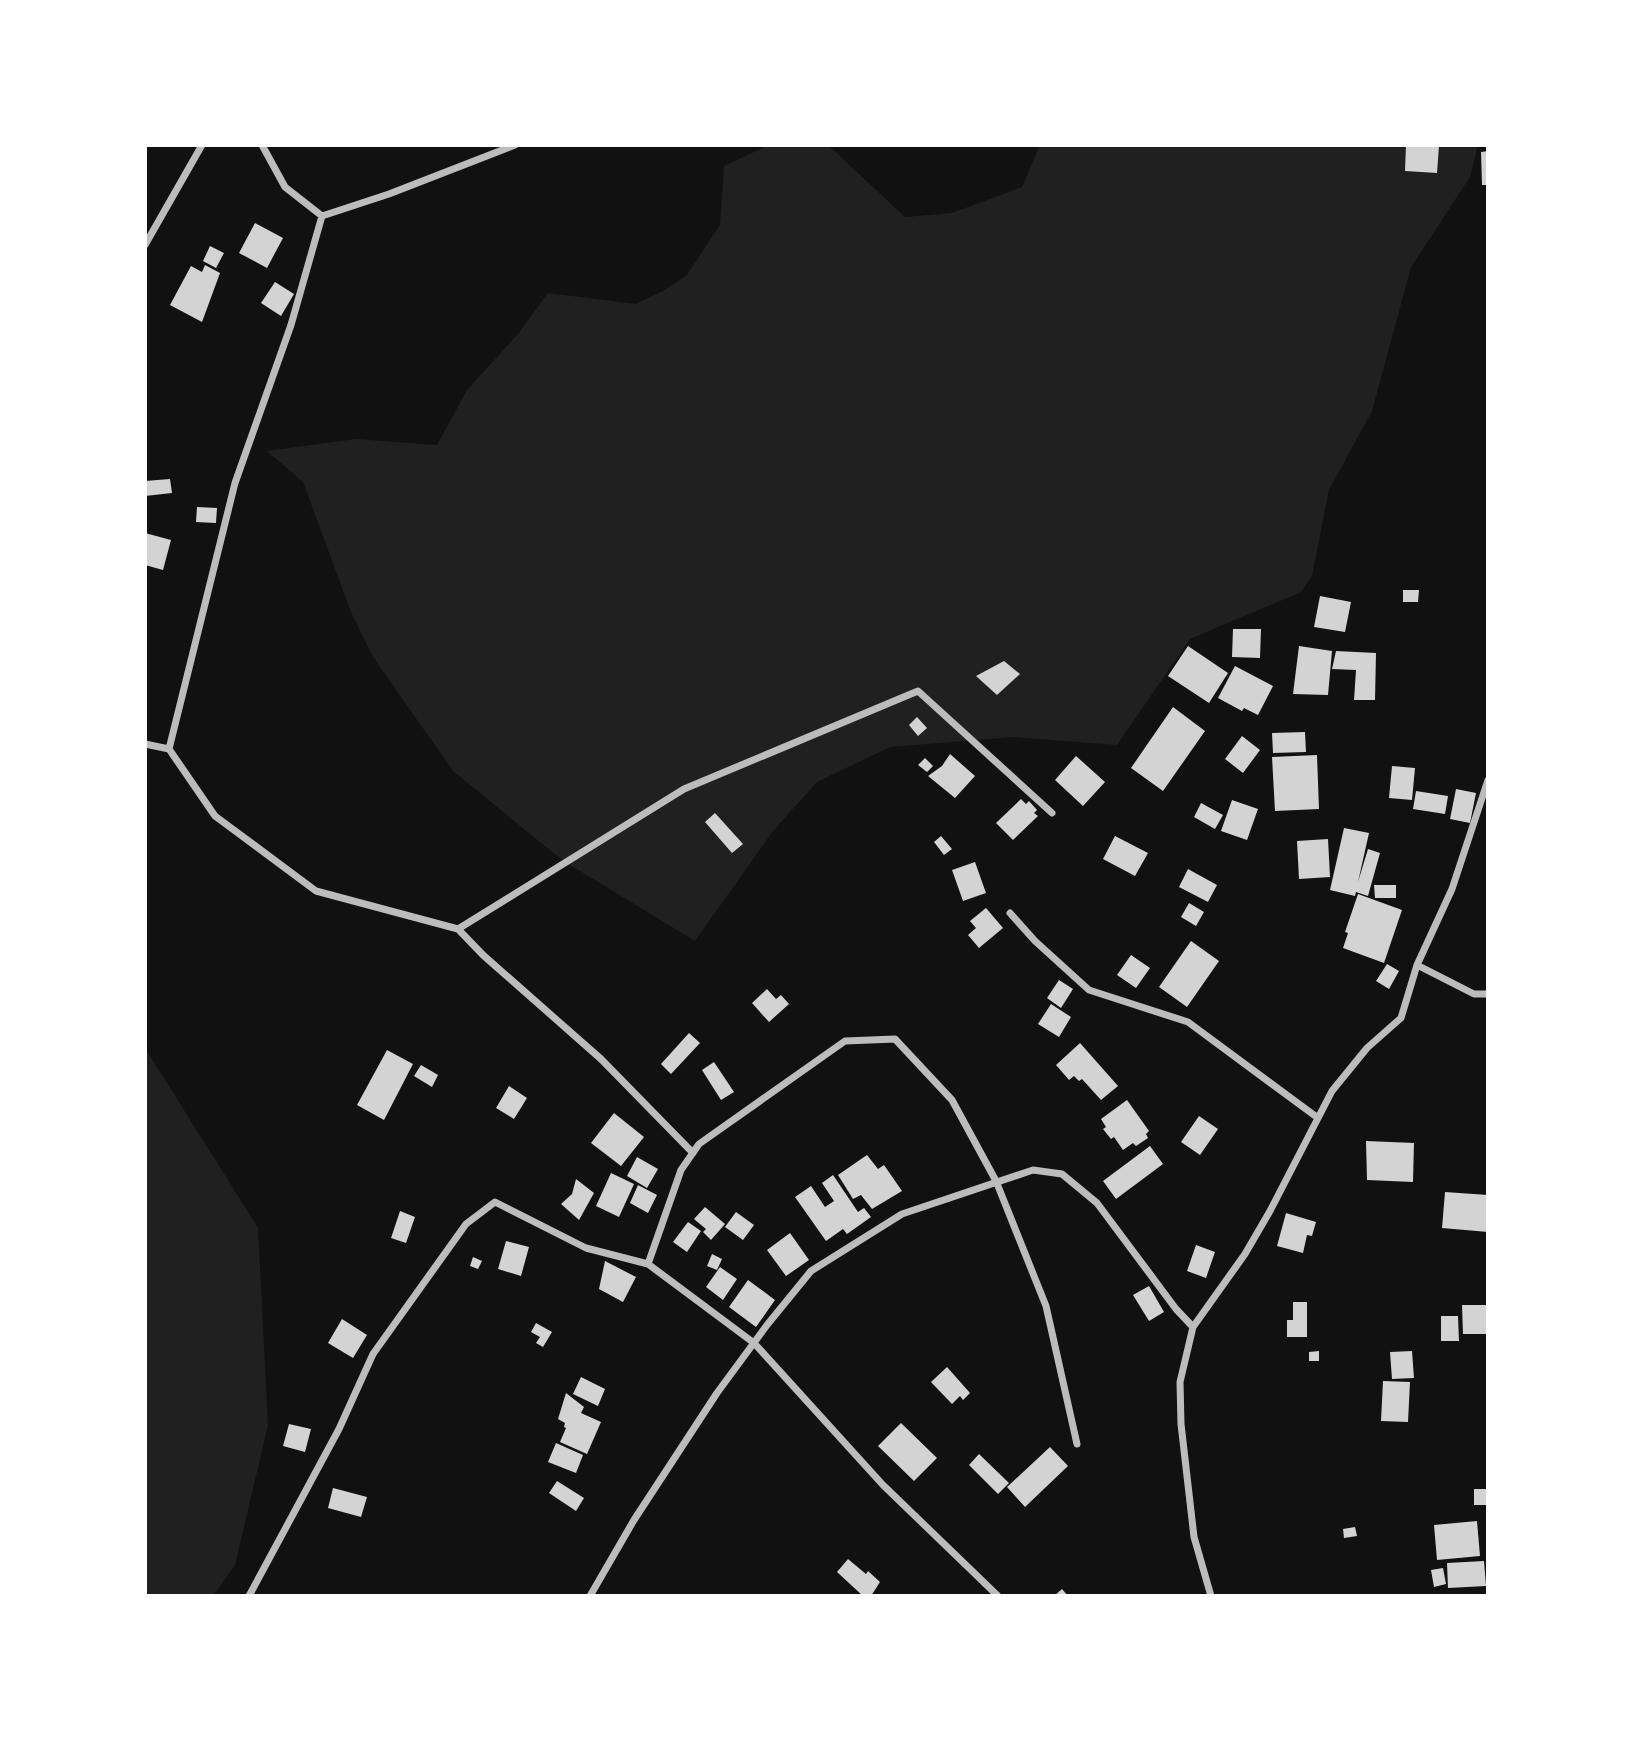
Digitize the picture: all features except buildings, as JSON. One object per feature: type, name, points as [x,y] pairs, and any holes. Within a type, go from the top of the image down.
[{"type":"street","points":[[145,245],[202,145]]},
{"type":"street","points":[[262,145],[285,187],[321,216]]},
{"type":"street","points":[[321,216],[389,194],[515,145]]},
{"type":"street","points":[[169,749],[235,483],[291,325],[321,216]]},
{"type":"street","points":[[458,929],[684,789],[918,691],[1052,813]]},
{"type":"street","points":[[145,744],[169,749],[215,817],[316,891],[458,929],[483,955],[601,1059],[693,1153]]},
{"type":"street","points":[[1211,1596],[1194,1537],[1181,1424],[1180,1382],[1193,1327],[1245,1254],[1332,1091],[1367,1048],[1401,1018],[1417,965],[1452,889],[1488,780]]},
{"type":"street","points":[[1010,912],[1035,941],[1089,990],[1188,1022],[1318,1118]]},
{"type":"street","points":[[1417,965],[1474,993],[1488,994]]},
{"type":"street","points":[[648,1264],[681,1170],[699,1144],[845,1041],[895,1040],[952,1100],[996,1181],[1046,1306],[1077,1444]]},
{"type":"street","points":[[590,1596],[634,1520],[717,1393],[811,1271],[902,1214],[1033,1170],[1062,1174],[1097,1203],[1176,1309],[1193,1327]]},
{"type":"street","points":[[249,1596],[339,1429],[373,1354],[466,1224],[495,1202],[586,1248],[648,1264],[754,1343],[883,1485],[998,1596]]},
{"type":"shaded area","points":[[769,145],[828,145],[905,217],[952,213],[1022,187],[1040,145],[1478,145],[1470,177],[1411,267],[1372,411],[1329,490],[1312,576],[1301,592],[1190,639],[1117,745],[1014,737],[890,747],[817,782],[773,831],[695,941],[562,860],[453,771],[373,657],[351,612],[303,482],[267,451],[356,439],[437,445],[467,390],[518,334],[548,293],[636,304],[687,275],[720,225],[724,166]]},
{"type":"shaded area","points":[[145,1048],[258,1228],[268,1425],[235,1565],[213,1596],[145,1596]]}]
